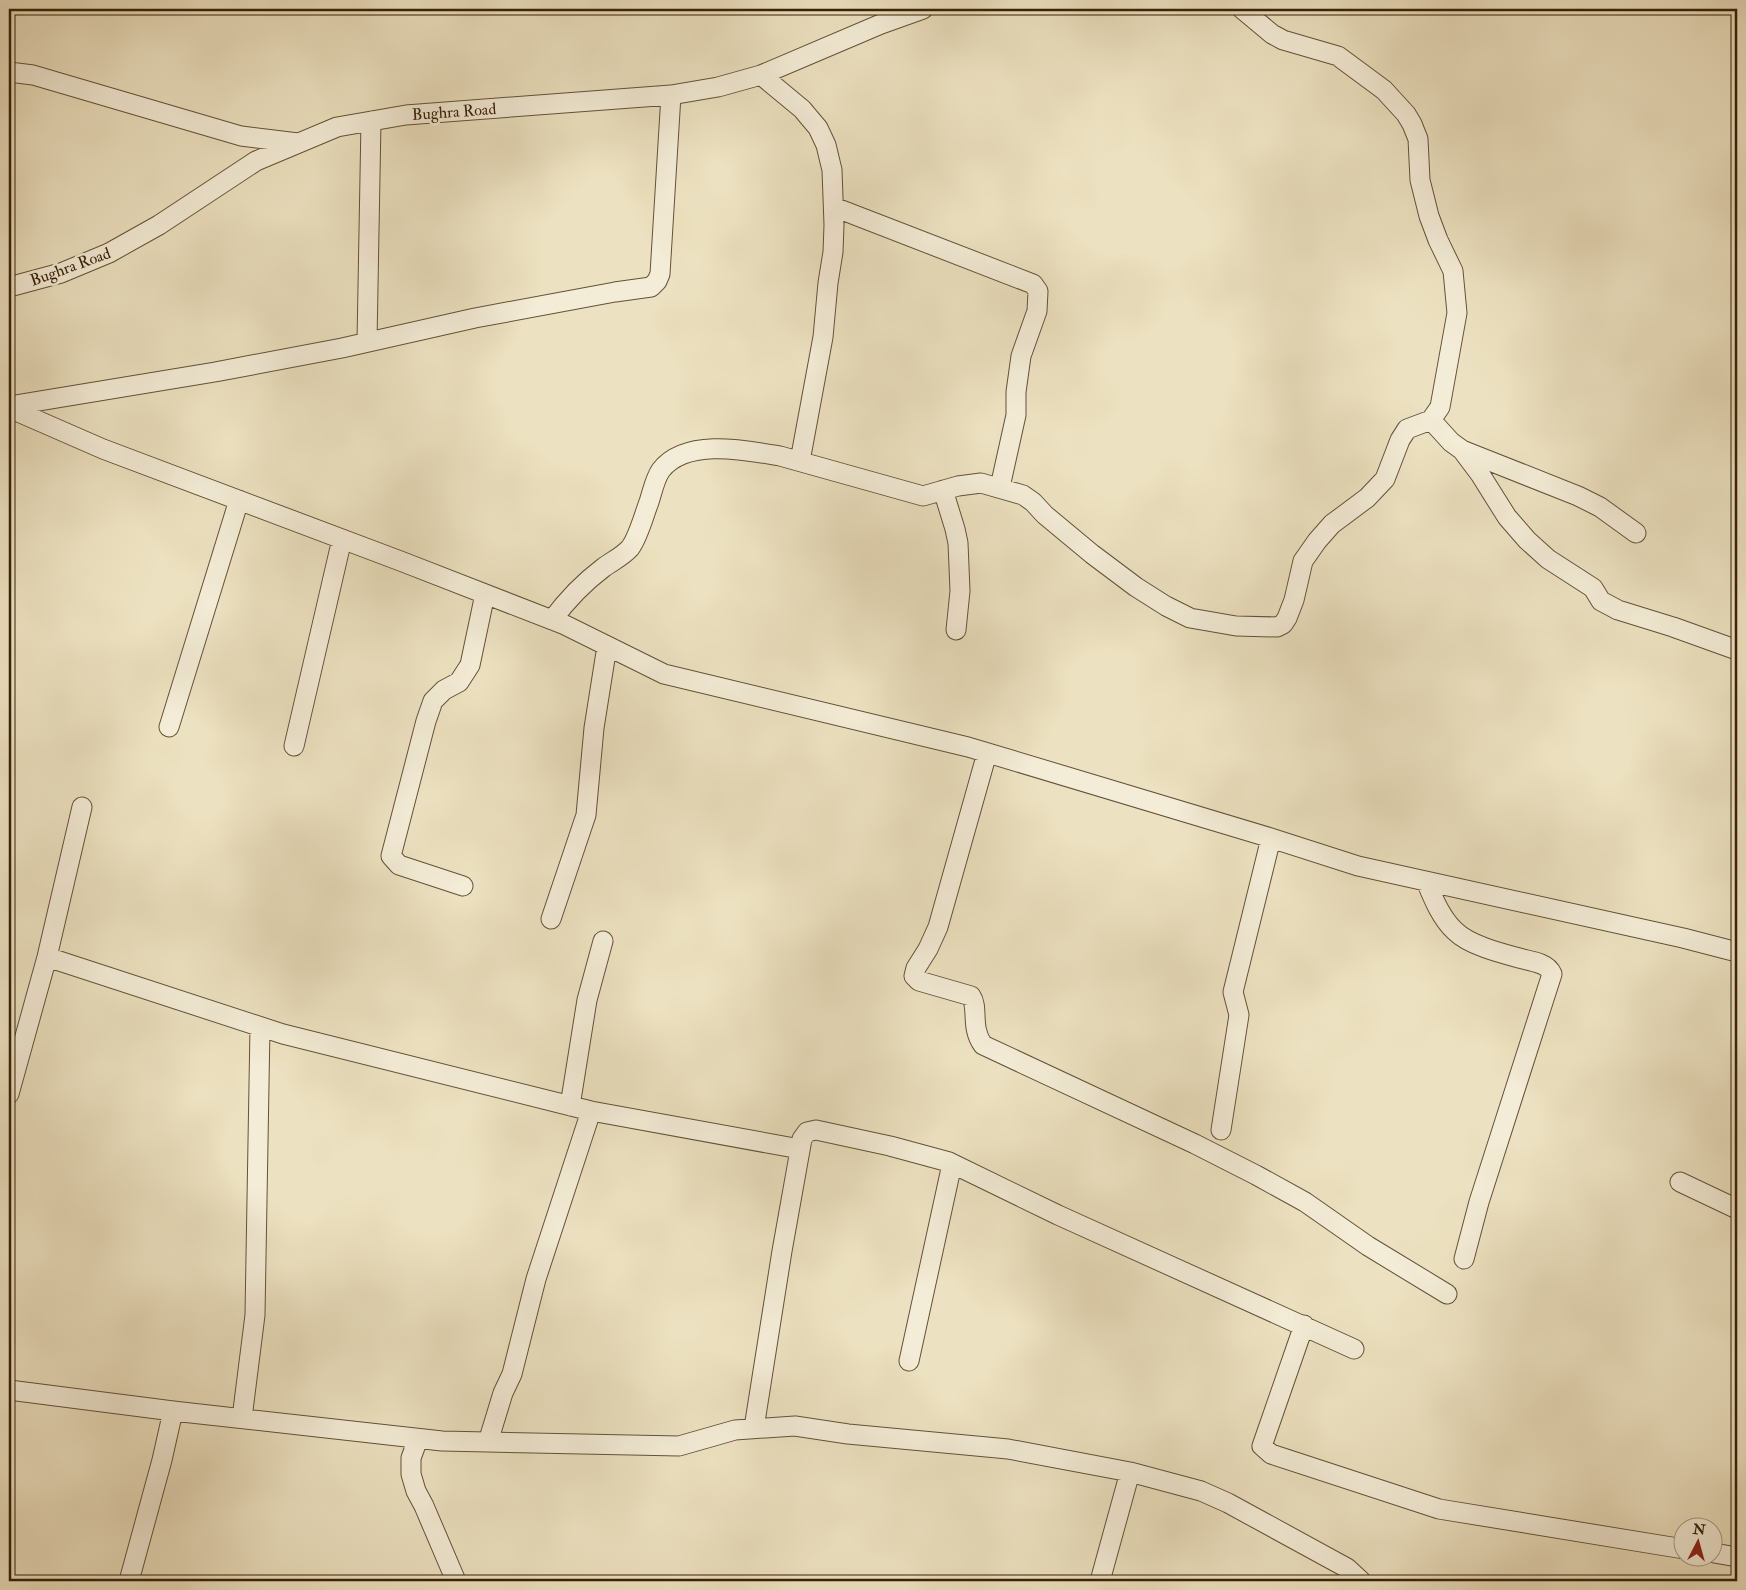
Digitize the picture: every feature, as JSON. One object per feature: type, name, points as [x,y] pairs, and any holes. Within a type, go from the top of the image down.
[{"type":"street","name":"Bughra Road","points":[[9,287],[60,273],[109,253],[159,225],[256,161],[337,127],[406,115],[671,95],[718,88],[761,75],[881,24],[923,9]]},
{"type":"street","points":[[552,620],[583,584],[616,560],[631,546],[660,471],[671,461],[686,453],[712,448],[759,452],[800,461],[923,496],[970,484],[981,483],[1000,487],[1023,495],[1034,502],[1068,536],[1106,565],[1136,587],[1190,618],[1254,627],[1277,627],[1283,624],[1288,618],[1294,600],[1303,561],[1317,541],[1332,524],[1367,498],[1385,478],[1400,440],[1407,429],[1431,420],[1440,407],[1457,312],[1452,271],[1429,216],[1420,180],[1418,139],[1406,114],[1384,90],[1338,56],[1283,40],[1272,34],[1242,9]]},
{"type":"street","points":[[9,72],[33,75],[241,136],[299,143]]},
{"type":"street","points":[[761,75],[802,108],[818,128],[826,145],[832,170],[834,252],[828,283],[823,337],[800,461]]},
{"type":"street","points":[[9,407],[216,372],[475,318],[651,287],[658,281],[660,274],[671,95]]},
{"type":"street","points":[[367,342],[371,121]]},
{"type":"street","points":[[834,207],[1033,284],[1038,291],[1037,311],[1021,356],[1016,415],[1000,487]]},
{"type":"street","points":[[9,407],[103,449],[552,620],[664,674],[968,747],[1358,866],[1683,938],[1737,952]]},
{"type":"street","points":[[1431,420],[1451,442],[1462,450],[1578,496],[1600,507],[1636,533]]},
{"type":"street","points":[[1462,450],[1480,474],[1507,517],[1526,540],[1548,558],[1593,588],[1601,601],[1618,610],[1674,627],[1737,650]]},
{"type":"street","points":[[943,490],[956,529],[958,543],[960,591],[956,630]]},
{"type":"street","points":[[170,727],[239,500]]},
{"type":"street","points":[[294,746],[342,539]]},
{"type":"street","points":[[463,886],[399,865],[391,856],[426,721],[433,701],[444,690],[459,682],[470,665],[485,594]]},
{"type":"street","points":[[551,919],[586,815],[594,728],[607,646]]},
{"type":"street","points":[[987,753],[938,927],[928,949],[916,968],[914,976],[919,981],[971,996],[974,1000],[975,1029],[984,1045],[1256,1174],[1305,1202],[1368,1246],[1447,1294]]},
{"type":"street","points":[[9,1094],[47,957],[82,807]]},
{"type":"street","points":[[1221,1130],[1240,1015],[1233,992],[1271,838]]},
{"type":"street","points":[[1426,881],[1435,904],[1448,925],[1456,933],[1506,955],[1541,964],[1550,970],[1552,974],[1479,1202],[1464,1259]]},
{"type":"street","points":[[570,1106],[587,1000],[603,941]]},
{"type":"street","points":[[47,957],[282,1034],[591,1111],[800,1150]]},
{"type":"street","points":[[242,1418],[255,1315],[260,1027]]},
{"type":"street","points":[[488,1442],[503,1393],[512,1374],[536,1279],[591,1111]]},
{"type":"street","points":[[754,1428],[780,1261],[802,1139],[807,1132],[816,1130],[890,1146],[952,1164],[1354,1349]]},
{"type":"street","points":[[909,1361],[952,1164]]},
{"type":"street","points":[[1680,1182],[1737,1208]]},
{"type":"street","points":[[1304,1325],[1262,1446],[1271,1454],[1439,1509],[1674,1547]]},
{"type":"street","points":[[9,1390],[418,1439],[679,1446],[735,1430],[795,1426],[848,1434],[1008,1449],[1130,1472],[1201,1491],[1228,1502],[1347,1568],[1361,1581]]},
{"type":"street","points":[[129,1581],[162,1460],[173,1411]]},
{"type":"street","points":[[418,1439],[411,1458],[411,1474],[416,1491],[456,1581]]},
{"type":"street","points":[[1100,1581],[1130,1472]]},
{"type":"street","points":[[1724,1555],[1737,1557]]}]
